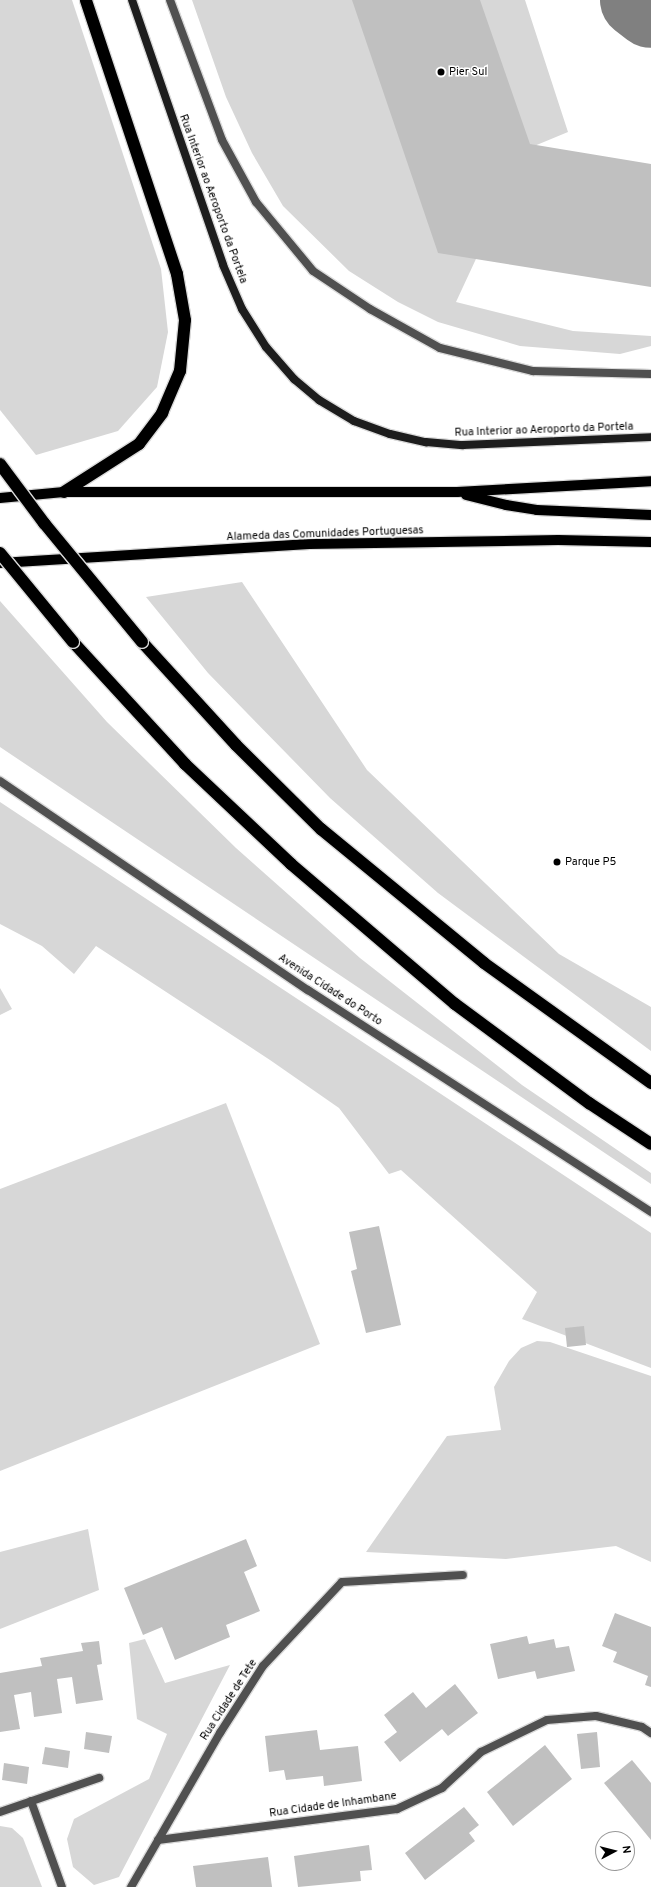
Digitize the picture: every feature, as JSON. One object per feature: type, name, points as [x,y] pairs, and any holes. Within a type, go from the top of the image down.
[{"type":"highway","points":[[64,492],[139,444],[162,414],[180,371],[185,320],[177,274],[86,0]]},
{"type":"highway","points":[[0,464],[44,523],[142,642],[236,745],[321,829],[484,963],[651,1083]]},
{"type":"highway","points":[[0,553],[73,642],[185,764],[291,864],[455,1004],[589,1103],[651,1144]]},
{"type":"main road","points":[[0,498],[64,492],[457,492],[651,481]]},
{"type":"main road","points":[[457,492],[506,505],[537,510],[651,515]]},
{"type":"main road","name":"Alameda das Comunidades Portuguesas","points":[[0,563],[309,544],[558,540],[651,542]]},
{"type":"street","name":"Rua Interior ao Aeroporto da Portela","points":[[132,0],[223,265],[239,302],[266,347],[299,383],[319,400],[354,421],[390,434],[426,442],[463,446],[651,437]]},
{"type":"street","points":[[170,0],[222,140],[256,202],[313,270],[370,309],[440,348],[534,370],[651,374]]},
{"type":"street","name":"Avenida Cidade do Porto","points":[[0,781],[308,990],[651,1212]]},
{"type":"street","name":"Rua Cidade de Tete","points":[[131,1887],[220,1733],[263,1666],[342,1582],[463,1575]]},
{"type":"street","name":"Rua Cidade de Inhambane","points":[[158,1840],[397,1809],[442,1788],[481,1752],[547,1720],[596,1716],[642,1727],[651,1733]]},
{"type":"street","points":[[0,1812],[99,1778]]},
{"type":"street","points":[[31,1801],[62,1887]]},
{"type":"shaded area","points":[[0,0],[72,0],[161,269],[168,332],[157,387],[118,431],[36,455],[0,410]]},
{"type":"shaded area","points":[[192,0],[525,0],[568,132],[527,149],[456,302],[573,331],[651,336],[651,346],[620,354],[520,346],[438,322],[398,302],[349,271],[283,206],[252,153],[226,97]]},
{"type":"shaded area","points":[[242,582],[367,770],[559,954],[651,1007],[651,1051],[438,893],[330,798],[208,673],[146,597]]},
{"type":"shaded area","points":[[0,601],[107,722],[236,848],[360,958],[522,1085],[651,1173],[651,1184],[0,747]]},
{"type":"shaded area","points":[[0,802],[651,1233],[651,1368],[522,1319],[537,1292],[401,1170],[389,1174],[339,1108],[270,1060],[96,946],[74,974],[42,946],[0,924]]},
{"type":"shaded area","points":[[0,988],[12,1009],[0,1015]]},
{"type":"shaded area","points":[[226,1103],[320,1344],[0,1471],[0,1189]]},
{"type":"shaded area","points":[[537,1341],[550,1342],[651,1376],[651,1562],[616,1546],[506,1559],[366,1552],[447,1436],[501,1430],[494,1387],[509,1361],[521,1348]]},
{"type":"shaded area","points":[[88,1529],[99,1590],[0,1629],[0,1552]]},
{"type":"shaded area","points":[[145,1639],[165,1683],[230,1665],[119,1877],[94,1885],[73,1867],[67,1839],[74,1819],[149,1779],[167,1734],[137,1719],[129,1643]]},
{"type":"shaded area","points":[[0,1826],[12,1828],[23,1838],[42,1887],[0,1887]]},
{"type":"building","name":"Pier Sul","points":[[352,0],[480,0],[530,144],[651,164],[651,287],[438,253]]},
{"type":"building","points":[[379,1226],[401,1325],[366,1333],[351,1271],[357,1269],[349,1232]]},
{"type":"building","points":[[584,1326],[586,1345],[567,1347],[565,1328]]},
{"type":"building","points":[[246,1539],[257,1566],[244,1572],[260,1611],[226,1625],[230,1637],[175,1660],[162,1627],[143,1635],[124,1588]]},
{"type":"building","points":[[615,1613],[651,1627],[651,1687],[645,1685],[648,1676],[613,1662],[617,1652],[602,1646]]},
{"type":"building","points":[[527,1636],[529,1644],[554,1639],[556,1648],[569,1646],[575,1671],[537,1679],[535,1671],[498,1679],[490,1644]]},
{"type":"building","points":[[99,1641],[102,1664],[97,1665],[103,1700],[76,1704],[72,1677],[57,1679],[62,1713],[34,1717],[31,1692],[14,1695],[20,1729],[0,1732],[0,1673],[42,1666],[40,1658],[83,1651],[81,1643]]},
{"type":"building","points":[[455,1684],[478,1713],[448,1736],[442,1729],[400,1762],[384,1742],[397,1732],[384,1715],[413,1692],[426,1708]]},
{"type":"building","points":[[317,1730],[320,1750],[358,1746],[362,1781],[324,1786],[323,1776],[286,1780],[284,1770],[269,1772],[265,1736]]},
{"type":"building","points":[[86,1732],[112,1736],[109,1753],[84,1749]]},
{"type":"building","points":[[597,1732],[600,1767],[581,1769],[577,1734]]},
{"type":"building","points":[[545,1745],[572,1779],[513,1826],[487,1792]]},
{"type":"building","points":[[45,1747],[70,1751],[68,1768],[42,1764]]},
{"type":"building","points":[[632,1760],[651,1783],[651,1840],[604,1783]]},
{"type":"building","points":[[4,1763],[29,1767],[27,1784],[2,1780]]},
{"type":"building","points":[[464,1807],[479,1825],[469,1833],[475,1841],[425,1880],[405,1853]]},
{"type":"building","points":[[369,1845],[372,1870],[360,1871],[361,1881],[298,1887],[294,1856]]},
{"type":"building","points":[[268,1857],[272,1887],[196,1887],[193,1866]]},
{"type":"taxiway","points":[[638,0],[651,10]]},
{"type":"place","name":"Pier Sul","points":[[441,72]]},
{"type":"place","name":"Parque P5","points":[[557,862]]}]
